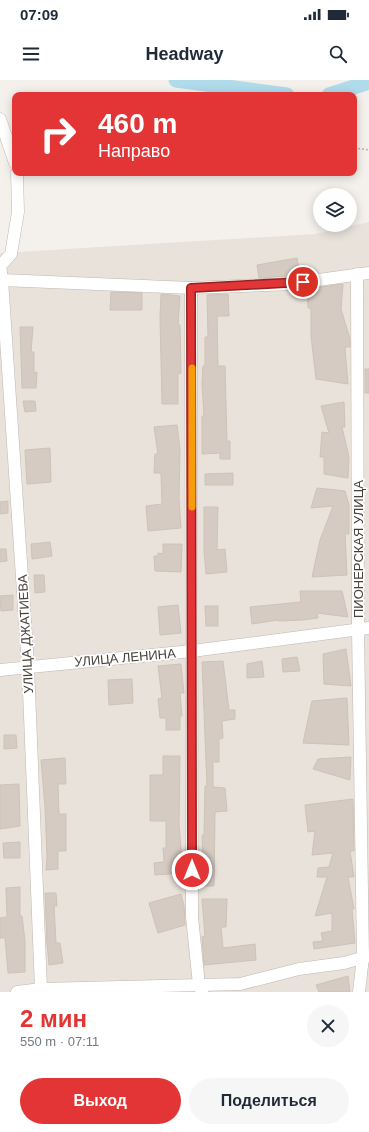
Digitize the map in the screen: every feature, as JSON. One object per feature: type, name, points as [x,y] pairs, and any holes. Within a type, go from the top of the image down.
[{"type":"street","points":[[0,119],[12,154]]},
{"type":"street","points":[[0,265],[11,254],[18,212],[17,176]]},
{"type":"street","name":"УЛИЦА ДЖАТИЕВА","points":[[0,265],[28,666],[40,990]]},
{"type":"street","points":[[2,280],[191,288],[290,284],[363,274]]},
{"type":"street","name":"ПИОНЕРСКАЯ УЛИЦА","points":[[358,992],[366,956],[363,629],[363,274]]},
{"type":"street","points":[[191,288],[192,917],[200,989]]},
{"type":"street","name":"УЛИЦА ЛЕНИНА","points":[[0,670],[28,666],[192,651],[363,629]]},
{"type":"street","points":[[17,992],[40,990],[200,989],[240,984],[299,969],[344,963],[366,956]]},
{"type":"path","points":[[357,148],[369,150]]},
{"type":"shaded area","points":[[369,222],[369,992],[0,992],[0,253],[315,234],[324,232],[357,232],[357,225]]},
{"type":"building","points":[[297,258],[300,275],[259,278],[257,265]]},
{"type":"building","points":[[343,284],[341,309],[350,339],[350,347],[345,347],[348,384],[316,379],[311,336],[311,308],[308,308],[307,289]]},
{"type":"building","points":[[111,292],[142,293],[142,310],[110,310]]},
{"type":"building","points":[[161,294],[180,296],[178,325],[180,325],[181,373],[178,374],[178,404],[162,404],[160,317]]},
{"type":"building","points":[[228,294],[229,316],[217,316],[218,366],[225,366],[227,441],[230,441],[230,459],[220,459],[220,453],[202,454],[202,416],[204,416],[202,384],[203,366],[205,366],[205,337],[208,337],[207,295]]},
{"type":"building","points":[[20,327],[33,327],[31,352],[34,352],[34,373],[37,372],[36,388],[22,388]]},
{"type":"building","points":[[365,369],[369,369],[369,393],[365,393]]},
{"type":"building","points":[[23,401],[35,401],[36,411],[25,412]]},
{"type":"building","points":[[344,402],[345,427],[342,427],[349,457],[348,478],[324,474],[324,457],[320,457],[322,432],[329,433],[321,406]]},
{"type":"building","points":[[177,425],[180,449],[179,498],[181,528],[148,531],[146,506],[162,504],[161,473],[154,473],[155,454],[158,454],[154,427]]},
{"type":"building","points":[[50,448],[51,482],[27,484],[25,450]]},
{"type":"building","points":[[233,473],[233,485],[205,485],[205,474]]},
{"type":"building","points":[[317,488],[345,491],[349,505],[349,534],[345,534],[347,575],[312,577],[320,540],[333,506],[311,508]]},
{"type":"building","points":[[8,501],[8,513],[0,514],[0,502]]},
{"type":"building","points":[[204,507],[218,507],[217,550],[225,549],[227,572],[206,574],[204,551]]},
{"type":"building","points":[[50,542],[52,556],[32,559],[31,544]]},
{"type":"building","points":[[163,544],[182,544],[181,572],[155,571],[154,556],[158,556],[158,553],[163,554]]},
{"type":"building","points":[[0,549],[6,549],[7,561],[0,562]]},
{"type":"building","points":[[34,575],[44,575],[45,592],[35,593]]},
{"type":"building","points":[[300,591],[342,591],[348,617],[317,613],[318,618],[303,620],[278,620],[252,624],[250,607],[301,602]]},
{"type":"building","points":[[13,595],[13,610],[1,611],[0,596]]},
{"type":"building","points":[[178,605],[181,633],[160,635],[158,607]]},
{"type":"building","points":[[205,606],[218,606],[218,626],[206,626]]},
{"type":"building","points":[[346,649],[351,686],[324,684],[323,654]]},
{"type":"building","points":[[297,657],[300,671],[283,672],[282,659]]},
{"type":"building","points":[[223,661],[229,710],[235,710],[235,719],[222,721],[223,738],[219,739],[219,762],[213,762],[213,787],[225,788],[227,811],[215,812],[214,886],[204,886],[202,835],[204,835],[205,786],[207,786],[202,662]]},
{"type":"building","points":[[262,661],[264,677],[247,678],[247,664]]},
{"type":"building","points":[[181,664],[184,693],[180,693],[182,716],[180,716],[180,730],[166,730],[166,718],[160,718],[158,699],[162,698],[158,666]]},
{"type":"building","points":[[132,679],[133,703],[109,705],[108,680]]},
{"type":"building","points":[[347,698],[349,745],[303,743],[312,701]]},
{"type":"building","points":[[4,735],[16,735],[17,748],[4,749]]},
{"type":"building","points":[[163,756],[180,756],[179,825],[183,873],[155,875],[154,863],[164,862],[163,848],[166,848],[166,821],[150,821],[150,775],[163,775]]},
{"type":"building","points":[[351,757],[350,780],[313,769],[318,759]]},
{"type":"building","points":[[65,758],[66,784],[58,784],[59,814],[66,814],[66,851],[58,851],[58,869],[46,870],[47,857],[45,807],[41,760]]},
{"type":"building","points":[[19,784],[20,826],[0,829],[0,785]]},
{"type":"building","points":[[353,799],[354,851],[350,851],[354,877],[348,877],[354,909],[352,909],[355,943],[314,949],[313,942],[323,941],[321,933],[332,931],[332,913],[315,916],[327,877],[317,877],[318,868],[329,867],[333,853],[312,855],[315,831],[308,832],[305,805]]},
{"type":"building","points":[[20,842],[20,858],[4,858],[3,843]]},
{"type":"building","points":[[20,887],[20,916],[22,916],[25,941],[25,972],[8,973],[5,938],[0,938],[0,918],[7,917],[6,888]]},
{"type":"building","points":[[45,893],[56,893],[57,906],[54,906],[56,943],[60,943],[63,963],[49,965]]},
{"type":"building","points":[[181,894],[184,906],[185,925],[158,933],[149,903]]},
{"type":"building","points":[[202,899],[227,899],[226,927],[221,927],[223,948],[255,944],[256,960],[204,965],[202,937],[205,936]]},
{"type":"building","points":[[348,976],[350,992],[319,992],[316,985]]},
{"type":"waterway","points":[[176,80],[265,92]]},
{"type":"waterway","points":[[338,92],[369,82]]},
{"type":"slow traffic","points":[[192,368],[192,507]]},
{"type":"route","points":[[192,870],[191,288],[290,284],[303,282]]}]
